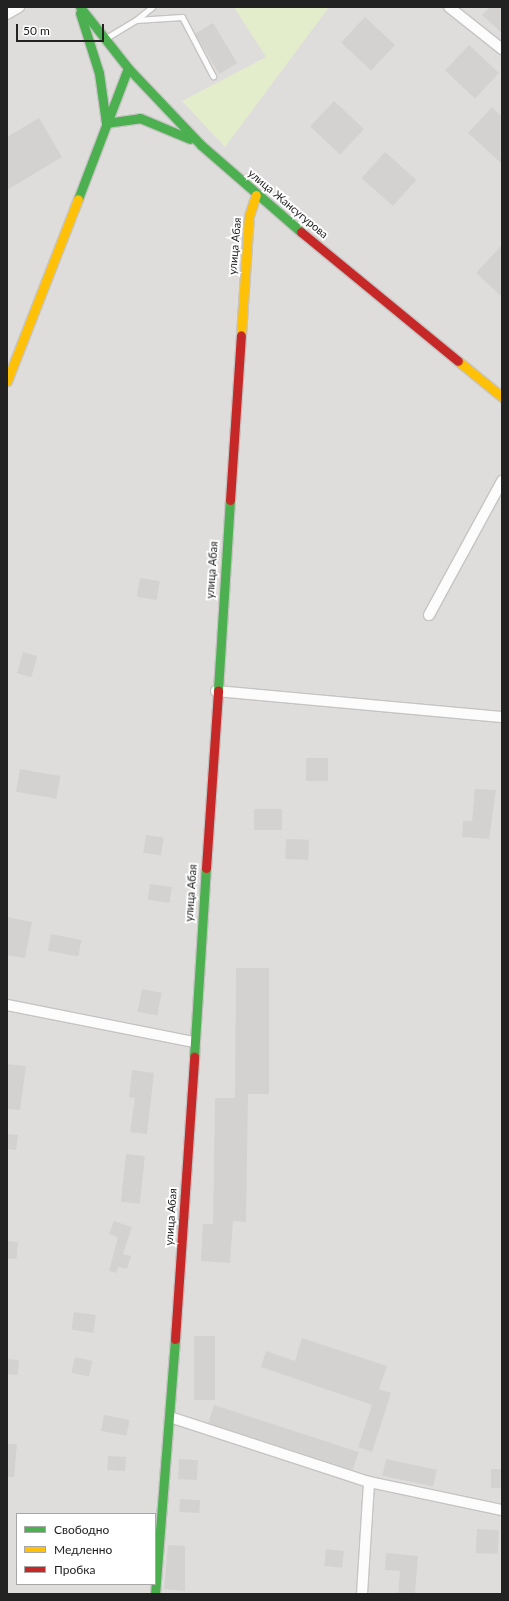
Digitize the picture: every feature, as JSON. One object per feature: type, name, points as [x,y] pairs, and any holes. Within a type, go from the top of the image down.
[{"type":"street","points":[[7,14],[19,7]]},
{"type":"street","points":[[79,7],[99,73],[106,123]]},
{"type":"street","name":"улица Жансугурова","points":[[79,7],[128,68],[201,145],[256,195],[502,397]]},
{"type":"street","points":[[449,7],[502,49]]},
{"type":"street","points":[[7,379],[128,68]]},
{"type":"street","points":[[106,123],[140,118],[171,129],[201,145]]},
{"type":"street","name":"улица Абая","points":[[156,1582],[170,1417],[216,691],[246,256],[249,216],[256,195]]},
{"type":"street","points":[[429,615],[502,481]]},
{"type":"street","points":[[216,691],[502,717]]},
{"type":"street","points":[[7,1005],[194,1042]]},
{"type":"street","points":[[170,1417],[370,1482],[502,1510]]},
{"type":"street","points":[[362,1594],[370,1482]]},
{"type":"lane","points":[[105,39],[136,20],[152,7]]},
{"type":"lane","points":[[136,20],[182,17],[213,76]]},
{"type":"shaded area","points":[[7,7],[502,7],[502,1594],[7,1594]]},
{"type":"green space","points":[[234,7],[329,7],[225,147],[182,101],[266,57]]},
{"type":"building","points":[[490,7],[502,7],[502,33],[482,15]]},
{"type":"building","points":[[365,17],[395,45],[371,71],[341,43]]},
{"type":"building","points":[[213,23],[237,63],[219,74],[195,34]]},
{"type":"building","points":[[469,45],[499,73],[475,99],[445,71]]},
{"type":"building","points":[[334,101],[364,129],[340,155],[310,127]]},
{"type":"building","points":[[492,107],[502,117],[502,164],[468,133]]},
{"type":"building","points":[[39,118],[62,157],[7,190],[7,137]]},
{"type":"building","points":[[385,152],[416,180],[393,206],[362,178]]},
{"type":"building","points":[[502,245],[502,297],[476,273]]},
{"type":"building","points":[[140,578],[160,581],[157,600],[137,597]]},
{"type":"building","points":[[23,652],[37,656],[31,677],[17,673]]},
{"type":"building","points":[[306,758],[328,758],[328,781],[306,781]]},
{"type":"building","points":[[20,769],[60,776],[56,799],[16,792]]},
{"type":"building","points":[[475,789],[496,790],[489,839],[462,837],[463,821],[472,821]]},
{"type":"building","points":[[254,809],[282,809],[282,830],[254,830]]},
{"type":"building","points":[[146,835],[164,838],[161,856],[143,853]]},
{"type":"building","points":[[286,839],[309,840],[308,860],[285,859]]},
{"type":"building","points":[[150,884],[172,887],[170,903],[148,900]]},
{"type":"building","points":[[7,917],[32,922],[25,958],[7,955]]},
{"type":"building","points":[[51,934],[81,940],[78,957],[48,951]]},
{"type":"building","points":[[236,968],[269,968],[269,1094],[248,1094],[246,1222],[233,1221],[230,1263],[201,1261],[203,1224],[213,1224],[215,1098],[235,1098]]},
{"type":"building","points":[[142,989],[162,993],[157,1015],[138,1012]]},
{"type":"building","points":[[7,1064],[26,1066],[20,1110],[7,1109]]},
{"type":"building","points":[[132,1070],[154,1073],[147,1134],[130,1132],[135,1098],[129,1097]]},
{"type":"building","points":[[7,1134],[18,1135],[16,1150],[7,1149]]},
{"type":"building","points":[[126,1154],[145,1156],[140,1204],[121,1202]]},
{"type":"building","points":[[114,1221],[132,1227],[123,1254],[131,1256],[127,1269],[118,1267],[116,1273],[109,1271],[118,1237],[109,1234]]},
{"type":"building","points":[[7,1241],[18,1242],[16,1259],[7,1258]]},
{"type":"building","points":[[74,1312],[96,1315],[93,1333],[71,1330]]},
{"type":"building","points":[[194,1336],[215,1336],[215,1400],[194,1400]]},
{"type":"building","points":[[302,1338],[387,1366],[379,1389],[391,1393],[372,1452],[358,1447],[372,1405],[261,1367],[266,1351],[295,1361]]},
{"type":"building","points":[[75,1357],[93,1361],[89,1377],[71,1373]]},
{"type":"building","points":[[7,1359],[19,1360],[18,1375],[7,1374]]},
{"type":"building","points":[[214,1405],[359,1452],[353,1470],[208,1423]]},
{"type":"building","points":[[104,1415],[130,1420],[126,1436],[101,1431]]},
{"type":"building","points":[[7,1444],[17,1444],[14,1477],[7,1477]]},
{"type":"building","points":[[108,1456],[126,1457],[125,1471],[107,1470]]},
{"type":"building","points":[[179,1459],[198,1460],[197,1480],[178,1479]]},
{"type":"building","points":[[386,1459],[437,1470],[433,1486],[382,1476]]},
{"type":"building","points":[[491,1469],[502,1469],[502,1488],[491,1488]]},
{"type":"building","points":[[180,1499],[200,1500],[199,1513],[179,1512]]},
{"type":"building","points":[[477,1529],[499,1530],[498,1554],[476,1553]]},
{"type":"building","points":[[168,1545],[185,1546],[185,1591],[164,1589]]},
{"type":"building","points":[[326,1549],[344,1551],[342,1568],[324,1566]]},
{"type":"building","points":[[386,1553],[418,1556],[415,1594],[398,1594],[400,1571],[385,1570]]},
{"type":"traffic: fast","points":[[80,7],[128,68],[201,145],[301,232]]},
{"type":"traffic: fast","points":[[80,13],[99,73],[106,123],[140,118],[190,139]]},
{"type":"traffic: fast","points":[[78,199],[128,68]]},
{"type":"traffic: fast","points":[[218,690],[230,500]]},
{"type":"traffic: fast","points":[[194,1057],[206,868]]},
{"type":"traffic: fast","points":[[156,1581],[175,1339]]},
{"type":"traffic: fast","points":[[155,1594],[156,1585]]},
{"type":"traffic: slow","points":[[241,335],[249,216],[256,195]]},
{"type":"traffic: slow","points":[[7,381],[78,199]]},
{"type":"traffic: slow","points":[[458,361],[502,397]]},
{"type":"traffic: jam","points":[[301,232],[458,361]]},
{"type":"traffic: jam","points":[[230,500],[241,335]]},
{"type":"traffic: jam","points":[[206,868],[218,690]]},
{"type":"traffic: jam","points":[[175,1339],[194,1057]]}]
